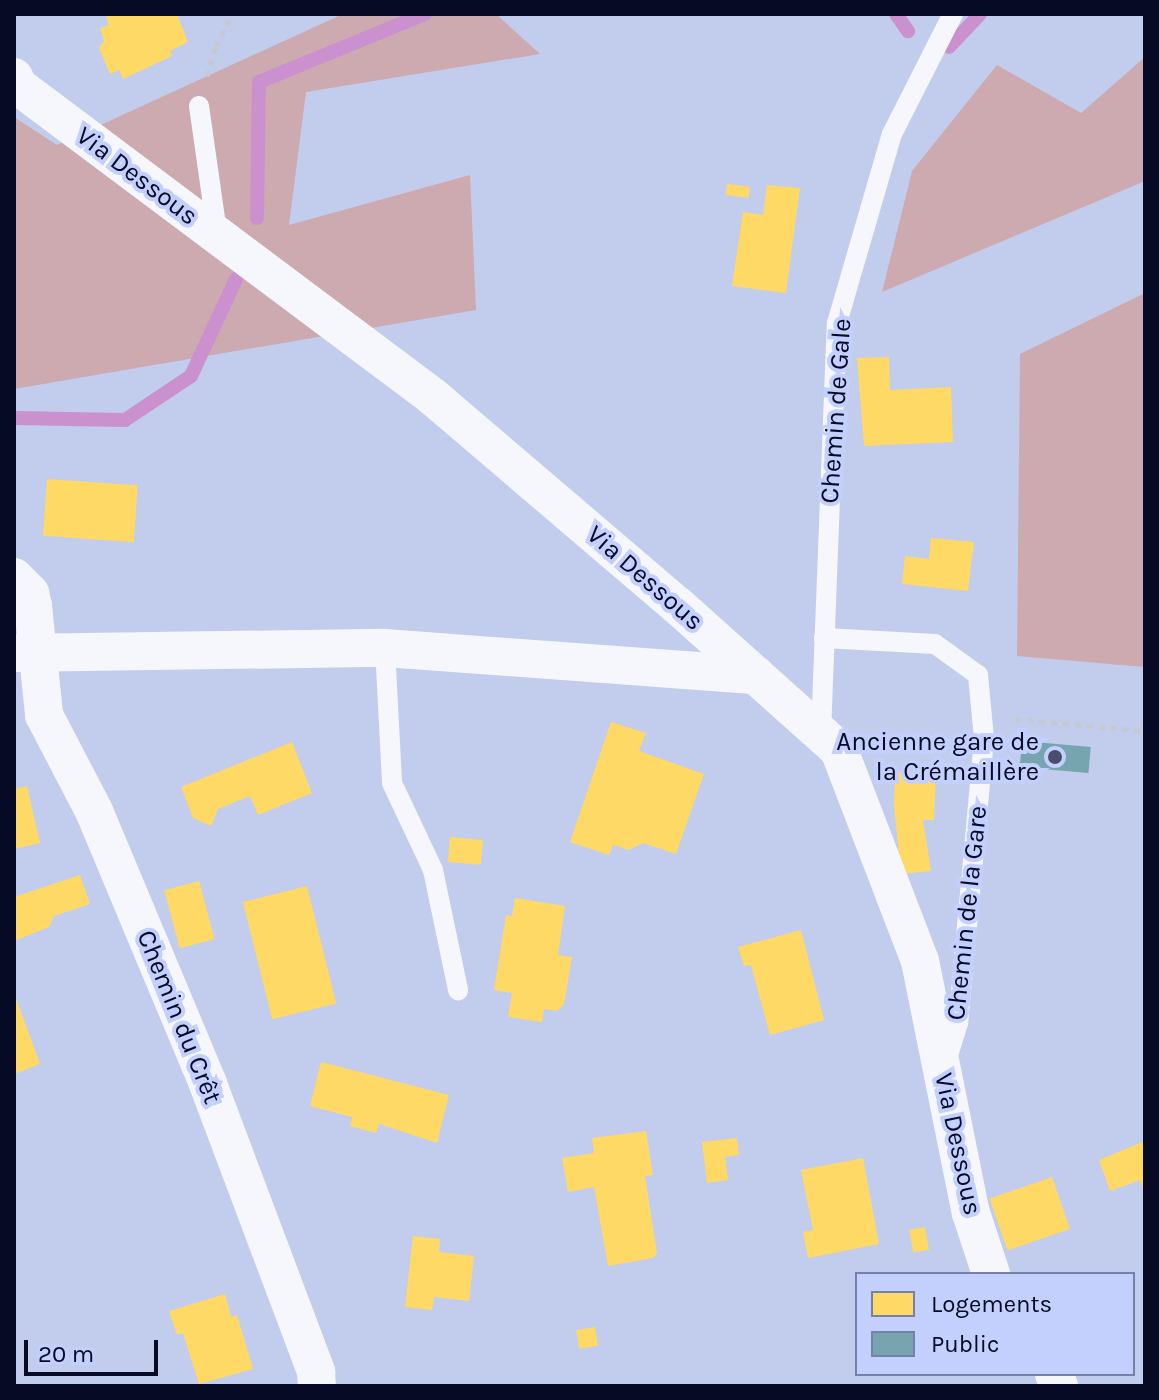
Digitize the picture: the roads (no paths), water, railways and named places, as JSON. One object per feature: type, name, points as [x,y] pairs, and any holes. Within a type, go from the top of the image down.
[{"type":"street","name":"Via Dessous","points":[[14,77],[18,86],[432,396],[839,750],[920,961],[971,1213],[990,1272]]},
{"type":"street","name":"Chemin du Crêt","points":[[23,591],[44,715],[94,811],[208,1084],[316,1372],[317,1386]]},
{"type":"street","points":[[14,653],[385,648],[756,675]]},
{"type":"lane","name":"Chemin de Gale","points":[[821,733],[837,323],[892,134],[953,14]]},
{"type":"lane","points":[[199,106],[218,237]]},
{"type":"lane","name":"Chemin de la Gare","points":[[824,638],[935,644],[978,675],[984,739],[958,1023],[943,1073]]},
{"type":"lane","points":[[385,648],[392,783],[433,870],[458,990]]},
{"type":"waterway","points":[[257,218],[259,82],[425,14]]},
{"type":"waterway","points":[[896,14],[908,31]]},
{"type":"waterway","points":[[949,47],[980,14]]},
{"type":"waterway","points":[[14,418],[125,420],[191,376],[236,279]]},
{"type":"place","name":"Ancienne gare de la Crémaillère","points":[[1055,757]]}]
